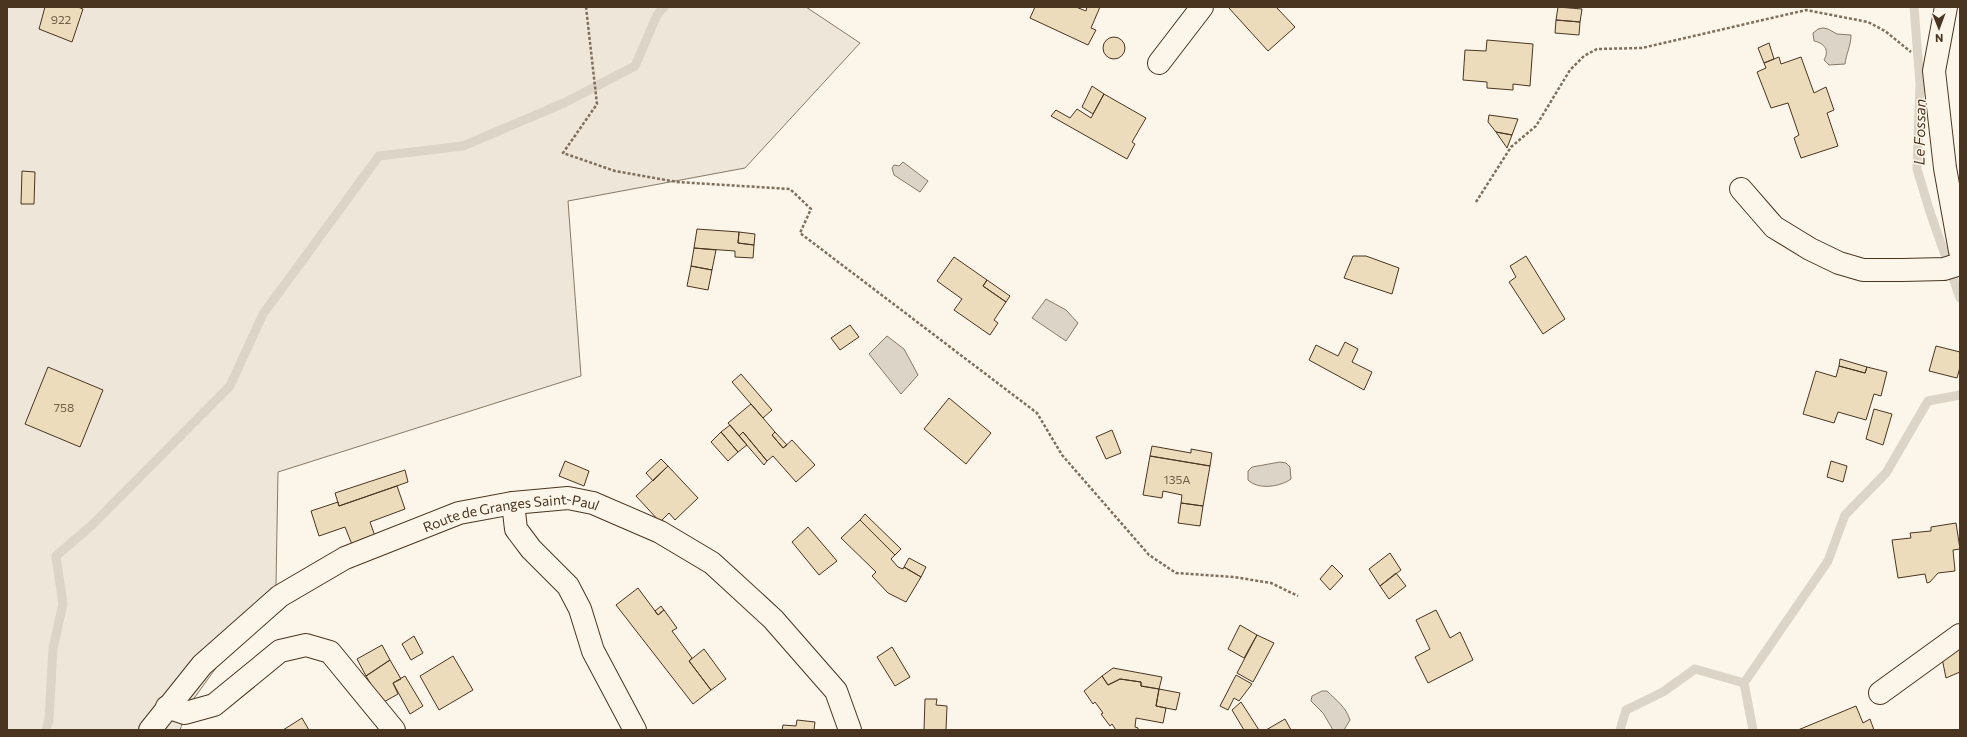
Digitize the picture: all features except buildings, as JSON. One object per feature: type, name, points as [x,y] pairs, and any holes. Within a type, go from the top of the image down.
[{"type":"street","points":[[1159,63],[1202,7]]},
{"type":"street","points":[[1946,7],[1934,71],[1945,168],[1960,250]]},
{"type":"street","points":[[1741,189],[1774,227],[1810,249],[1839,264],[1863,270],[1902,270],[1944,269],[1960,264]]},
{"type":"street","name":"Route de Granges Saint-Paul","points":[[150,730],[176,710],[202,665],[280,596],[345,558],[458,513],[513,503],[568,498],[593,503],[660,532],[712,563],[773,619],[836,691],[850,730]]},
{"type":"street","points":[[513,503],[516,529],[531,549],[568,586],[580,608],[593,651],[635,730]]},
{"type":"street","points":[[1880,693],[1960,635]]},
{"type":"street","points":[[176,710],[214,705],[280,651],[306,645],[330,652],[394,730]]},
{"type":"path","points":[[586,7],[597,104],[564,153],[615,171],[677,182],[790,189],[811,209],[800,234],[1037,413],[1062,455],[1149,555],[1176,573],[1234,577],[1271,584],[1298,596]]},
{"type":"path","points":[[1476,202],[1511,147],[1536,126],[1570,70],[1584,56],[1597,49],[1642,48],[1806,10],[1868,22],[1885,31],[1934,71]]},
{"type":"shaded area","points":[[7,7],[806,7],[860,43],[745,168],[568,201],[581,376],[278,472],[276,585],[187,708],[180,730],[7,730]]},
{"type":"shaded area","points":[[1823,28],[1837,34],[1851,35],[1845,64],[1829,65],[1824,60],[1826,50],[1821,43],[1814,41],[1813,33],[1818,29]]},
{"type":"shaded area","points":[[903,162],[928,181],[920,192],[894,175],[892,168],[894,165],[899,166]]},
{"type":"shaded area","points":[[1046,299],[1066,310],[1078,323],[1066,341],[1032,318]]},
{"type":"shaded area","points":[[887,336],[904,349],[918,375],[901,394],[869,354]]},
{"type":"shaded area","points":[[1280,462],[1286,463],[1290,467],[1291,479],[1286,482],[1263,486],[1252,483],[1248,480],[1248,471],[1252,467]]},
{"type":"shaded area","points":[[1322,691],[1327,691],[1346,711],[1350,720],[1344,730],[1333,730],[1323,713],[1311,701],[1312,696]]},
{"type":"waterway","points":[[46,730],[49,720],[53,648],[63,604],[56,556],[92,525],[230,386],[263,314],[379,156],[463,146],[564,103],[635,66],[657,15],[664,7]]},
{"type":"waterway","name":"Le Fossan","points":[[1914,7],[1920,84],[1917,169],[1930,212],[1960,298]]},
{"type":"waterway","points":[[1753,730],[1744,683],[1828,561],[1845,515],[1886,473],[1928,401],[1960,395]]},
{"type":"waterway","points":[[1620,730],[1626,710],[1663,692],[1695,669],[1744,683]]}]
